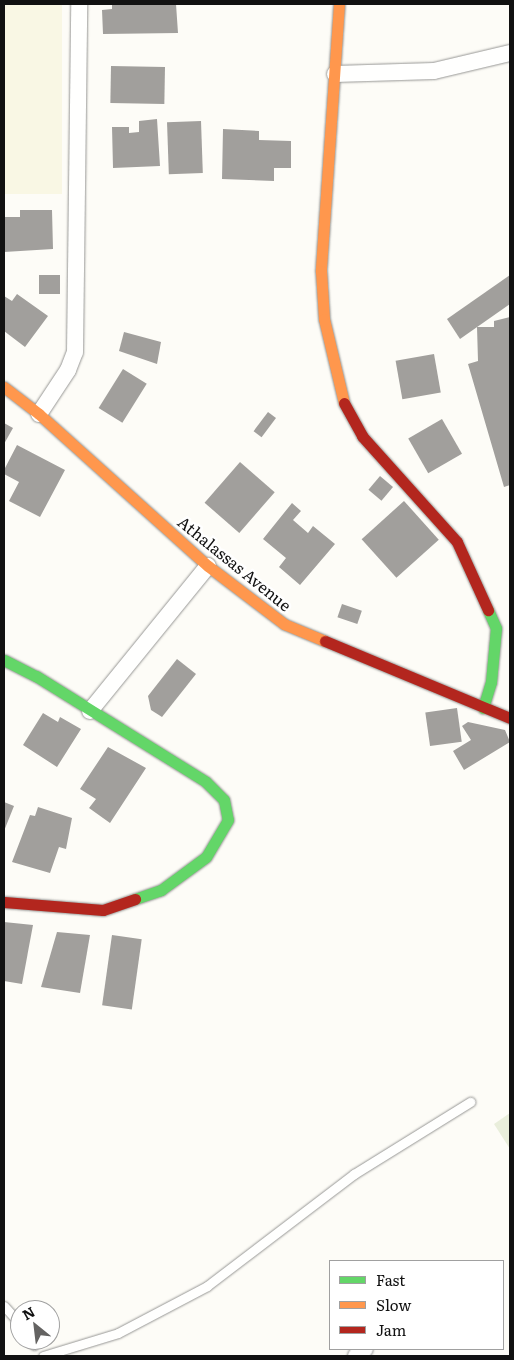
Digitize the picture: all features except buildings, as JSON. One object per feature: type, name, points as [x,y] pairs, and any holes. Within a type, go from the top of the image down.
[{"type":"street","points":[[39,414],[68,370],[75,352],[79,4]]},
{"type":"street","points":[[339,4],[321,271],[324,319],[340,397],[362,436],[411,487],[456,542],[496,628],[492,682],[483,708]]},
{"type":"street","points":[[335,74],[434,71],[510,53]]},
{"type":"street","name":"Athalassas Avenue","points":[[4,387],[39,414],[208,566],[284,624],[510,718]]},
{"type":"street","points":[[90,711],[208,566]]},
{"type":"street","points":[[4,660],[206,782],[224,800],[228,820],[206,857],[161,890],[103,910],[4,902]]},
{"type":"lane","points":[[43,1356],[118,1333],[206,1286],[354,1174],[470,1102]]},
{"type":"shaded area","points":[[4,4],[62,4],[62,194],[4,194]]},
{"type":"green space","points":[[510,1113],[510,1149],[494,1124]]},
{"type":"traffic: fast","points":[[483,708],[491,682],[496,628],[488,610]]},
{"type":"traffic: fast","points":[[4,660],[36,676],[206,782],[224,800],[228,820],[206,857],[161,890],[135,899]]},
{"type":"traffic: slow","points":[[339,4],[321,271],[324,319],[344,403]]},
{"type":"traffic: slow","points":[[4,387],[39,414],[208,566],[284,624],[325,641]]},
{"type":"traffic: jam","points":[[344,403],[362,436],[457,542],[488,610]]},
{"type":"traffic: jam","points":[[325,641],[510,718]]},
{"type":"traffic: jam","points":[[4,902],[103,910],[135,899]]}]
